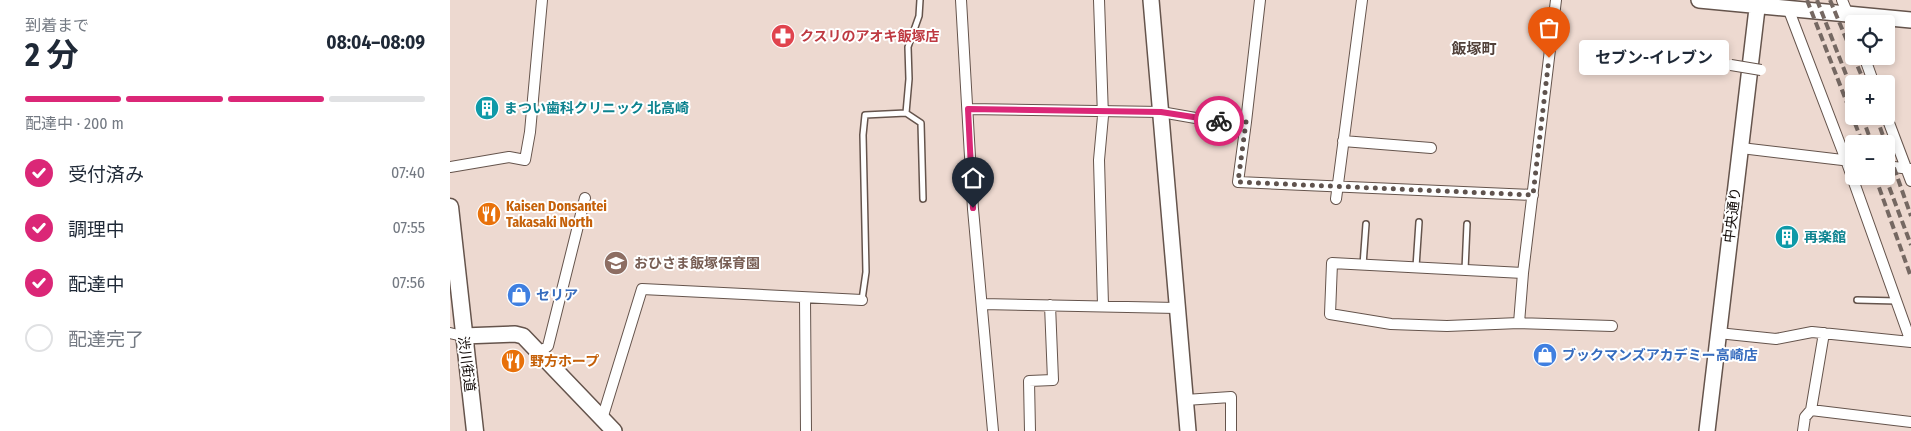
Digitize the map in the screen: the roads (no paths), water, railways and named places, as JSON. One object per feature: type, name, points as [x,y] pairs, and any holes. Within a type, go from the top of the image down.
[{"type":"main road","name":"渋川街道","points":[[450,207],[457,335],[475,431]]},
{"type":"street","points":[[450,167],[510,157],[525,160],[530,132],[542,0]]},
{"type":"street","points":[[961,0],[973,208],[993,431]]},
{"type":"street","points":[[1099,0],[1103,112],[1099,160],[1103,306]]},
{"type":"street","points":[[1151,0],[1188,431]]},
{"type":"street","points":[[1260,0],[1238,182],[1533,195]]},
{"type":"street","points":[[1336,199],[1362,0]]},
{"type":"street","points":[[1519,323],[1523,272],[1556,0]]},
{"type":"street","points":[[1699,0],[1758,3],[1788,8],[1845,7],[1911,20]]},
{"type":"street","name":"中央通り","points":[[1707,431],[1758,3]]},
{"type":"street","points":[[1788,8],[1845,149]]},
{"type":"street","points":[[1731,65],[1761,70]]},
{"type":"street","points":[[968,109],[1161,112],[1207,120],[1246,122]]},
{"type":"street","points":[[1890,125],[1909,169],[1911,181]]},
{"type":"street","points":[[1344,141],[1431,148]]},
{"type":"street","points":[[1740,148],[1845,160]]},
{"type":"street","points":[[1895,167],[1909,169]]},
{"type":"street","points":[[1718,333],[1776,339],[1812,332],[1911,342],[1858,185]]},
{"type":"street","points":[[540,352],[548,346],[585,198]]},
{"type":"street","points":[[1523,272],[1332,263],[1330,314],[1391,324],[1447,326],[1519,323],[1612,326]]},
{"type":"street","points":[[602,419],[642,289],[862,300]]},
{"type":"street","points":[[805,298],[806,431]]},
{"type":"street","points":[[982,304],[1177,308]]},
{"type":"street","points":[[1030,431],[1029,381],[1053,380],[1050,305]]},
{"type":"street","points":[[1803,431],[1804,417],[1811,410],[1824,333]]},
{"type":"street","points":[[457,335],[515,334],[523,336],[614,431]]},
{"type":"street","points":[[1185,400],[1231,397],[1231,431]]},
{"type":"street","points":[[1811,410],[1911,422]]},
{"type":"lane","points":[[906,113],[909,79],[908,47],[919,16],[920,0]]},
{"type":"lane","points":[[862,300],[866,272],[863,134],[865,115],[906,113],[921,124],[924,199]]},
{"type":"lane","points":[[1416,267],[1419,222]]},
{"type":"lane","points":[[1363,265],[1366,224]]},
{"type":"lane","points":[[1465,270],[1467,224]]},
{"type":"lane","points":[[1857,300],[1897,301]]},
{"type":"railway","points":[[1807,0],[1860,135]]},
{"type":"railway","points":[[1817,0],[1846,75]]},
{"type":"railway","points":[[1830,0],[1861,75]]},
{"type":"railway","points":[[1865,125],[1869,135]]},
{"type":"railway","points":[[1879,125],[1883,135]]},
{"type":"railway","points":[[1895,171],[1911,216]]},
{"type":"railway","points":[[1878,185],[1911,277]]},
{"type":"railway","points":[[1888,185],[1911,245]]},
{"type":"place","name":"クスリのアオキ飯塚店","points":[[783,36]]},
{"type":"place","name":"セブン-イレブン","points":[[1549,58]]},
{"type":"place","name":"まつい歯科クリニック 北高崎","points":[[487,108]]},
{"type":"place","name":"Kaisen Donsantei Takasaki North","points":[[489,214]]},
{"type":"place","name":"再楽館","points":[[1787,237]]},
{"type":"place","name":"おひさま飯塚保育園","points":[[616,263]]},
{"type":"place","name":"セリア","points":[[519,295]]},
{"type":"place","name":"ブックマンズアカデミー高崎店","points":[[1545,355]]},
{"type":"place","name":"野方ホープ","points":[[513,361]]},
{"type":"district","name":"飯塚町","points":[[1474,49]]}]
